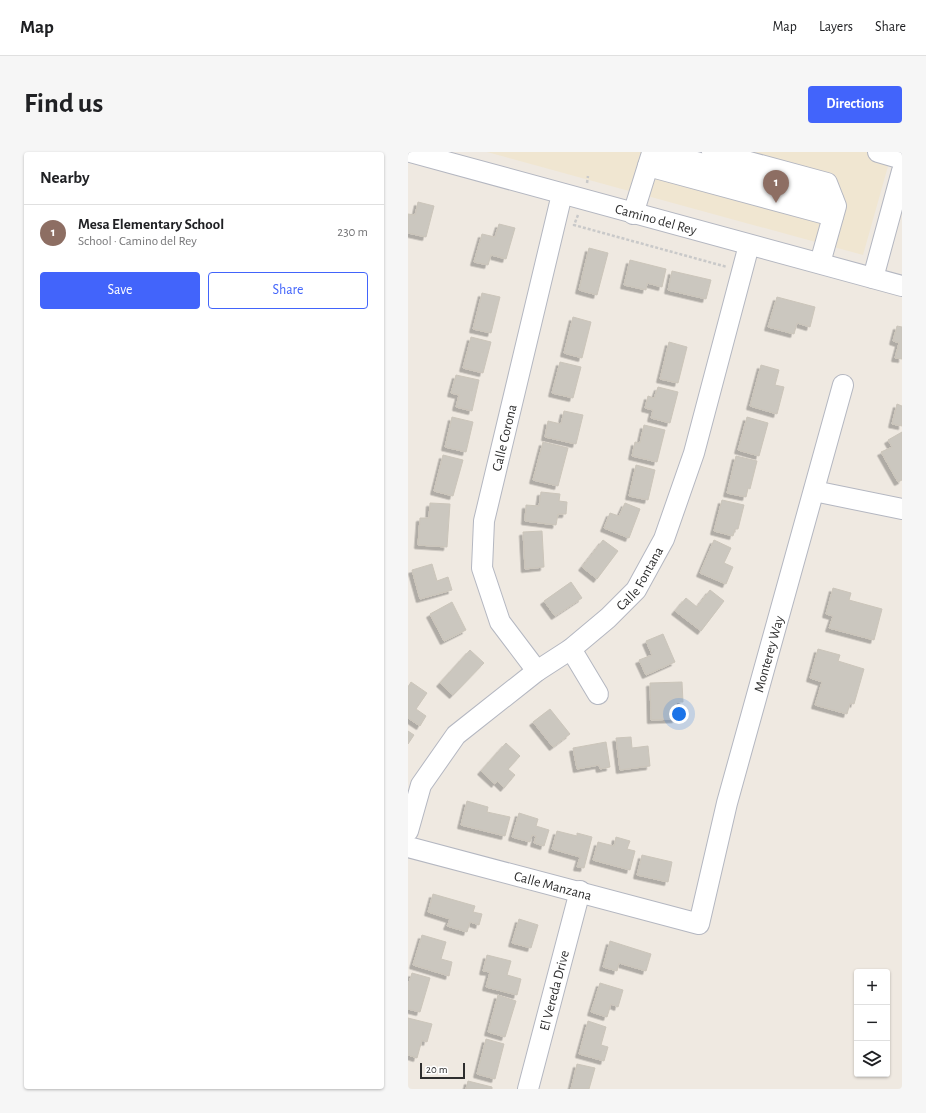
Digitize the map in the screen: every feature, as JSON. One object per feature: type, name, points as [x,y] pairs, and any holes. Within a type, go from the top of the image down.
[{"type":"street","name":"Camino del Rey","points":[[410,152],[633,214],[902,286]]},
{"type":"street","points":[[712,152],[826,183],[833,208],[820,263]]},
{"type":"street","points":[[878,152],[902,159]]},
{"type":"street","points":[[633,214],[653,157],[833,208]]},
{"type":"street","points":[[873,278],[902,171]]},
{"type":"street","name":"Calle Corona","points":[[537,671],[500,622],[482,568],[484,521],[562,194]]},
{"type":"street","name":"Calle Fontana","points":[[408,831],[421,785],[456,735],[537,671],[571,649],[608,618],[636,590],[664,539],[694,453],[749,245]]},
{"type":"street","name":"Monterey Way","points":[[699,924],[727,803],[843,386]]},
{"type":"street","points":[[814,490],[902,509]]},
{"type":"street","points":[[571,649],[598,694]]},
{"type":"street","name":"Calle Manzana","points":[[408,847],[580,891],[699,924]]},
{"type":"street","name":"El Vereda Drive","points":[[528,1089],[580,891]]},
{"type":"path","points":[[588,176],[574,225],[727,266],[725,274]]},
{"type":"shaded area","points":[[487,152],[892,152],[863,255]]},
{"type":"building","points":[[418,202],[434,206],[426,237],[408,233],[408,214],[415,215]]},
{"type":"building","points":[[499,224],[515,228],[506,259],[491,255],[488,265],[474,262],[482,234],[495,237]]},
{"type":"building","points":[[589,248],[608,253],[597,295],[579,290]]},
{"type":"building","points":[[630,260],[666,269],[662,287],[647,283],[646,290],[624,285]]},
{"type":"building","points":[[672,271],[711,280],[706,299],[668,290]]},
{"type":"building","points":[[482,293],[500,297],[491,333],[473,329]]},
{"type":"building","points":[[777,297],[815,307],[810,327],[797,323],[794,334],[768,327]]},
{"type":"building","points":[[573,317],[591,322],[582,358],[564,353]]},
{"type":"building","points":[[897,326],[902,327],[902,359],[895,358],[899,343],[893,341]]},
{"type":"building","points":[[471,337],[491,342],[483,373],[463,368]]},
{"type":"building","points":[[669,342],[687,347],[678,383],[660,379]]},
{"type":"building","points":[[560,362],[581,367],[573,398],[552,393]]},
{"type":"building","points":[[761,365],[779,370],[775,385],[784,387],[777,414],[750,406]]},
{"type":"building","points":[[456,375],[479,380],[472,411],[456,407],[459,395],[451,393]]},
{"type":"building","points":[[658,387],[678,392],[670,423],[651,418],[653,410],[645,408],[648,396],[654,398]]},
{"type":"building","points":[[897,404],[902,406],[902,426],[892,424]]},
{"type":"building","points":[[564,411],[583,415],[576,444],[545,437],[548,421],[561,424]]},
{"type":"building","points":[[452,417],[473,422],[466,452],[445,447]]},
{"type":"building","points":[[747,417],[768,423],[759,456],[738,450]]},
{"type":"building","points":[[644,425],[665,430],[657,462],[632,456],[635,442],[640,443]]},
{"type":"building","points":[[902,432],[902,480],[898,482],[881,452],[892,447],[888,440]]},
{"type":"building","points":[[543,442],[568,448],[558,486],[533,480]]},
{"type":"building","points":[[443,455],[463,460],[453,496],[434,491]]},
{"type":"building","points":[[736,456],[757,461],[750,489],[748,488],[746,497],[727,493]]},
{"type":"building","points":[[636,465],[655,470],[648,500],[629,496]]},
{"type":"building","points":[[541,492],[560,494],[559,501],[567,502],[566,514],[558,514],[556,525],[525,521],[526,505],[539,506]]},
{"type":"building","points":[[722,500],[744,505],[738,529],[735,529],[733,536],[714,531]]},
{"type":"building","points":[[430,503],[450,504],[447,547],[418,545],[420,518],[429,518]]},
{"type":"building","points":[[625,503],[640,509],[629,538],[604,528],[610,513],[619,516]]},
{"type":"building","points":[[542,531],[544,567],[525,569],[523,532]]},
{"type":"building","points":[[603,540],[618,551],[597,579],[582,567]]},
{"type":"building","points":[[714,540],[731,548],[724,563],[733,567],[726,584],[700,573]]},
{"type":"building","points":[[432,564],[437,581],[448,577],[452,590],[420,599],[412,570]]},
{"type":"building","points":[[571,582],[582,598],[555,616],[544,601]]},
{"type":"building","points":[[833,588],[851,593],[849,600],[882,609],[874,640],[829,628],[833,616],[826,614]]},
{"type":"building","points":[[710,590],[724,601],[701,631],[675,611],[686,598],[697,607]]},
{"type":"building","points":[[452,602],[466,630],[444,641],[430,614]]},
{"type":"building","points":[[663,634],[675,662],[646,675],[639,660],[652,655],[646,641]]},
{"type":"building","points":[[818,649],[840,655],[838,661],[864,669],[854,704],[850,703],[847,714],[815,705],[822,682],[810,678]]},
{"type":"building","points":[[470,650],[484,663],[453,695],[440,683]]},
{"type":"building","points":[[411,682],[427,693],[416,709],[426,716],[420,726],[408,718],[408,687]]},
{"type":"building","points":[[682,682],[683,702],[676,702],[676,719],[651,720],[650,683]]},
{"type":"building","points":[[550,709],[570,734],[553,747],[533,722]]},
{"type":"building","points":[[408,731],[414,735],[408,744]]},
{"type":"building","points":[[631,737],[632,748],[648,746],[650,766],[620,770],[616,738]]},
{"type":"building","points":[[606,742],[610,767],[600,769],[599,765],[577,769],[573,748]]},
{"type":"building","points":[[506,743],[520,756],[508,769],[515,775],[504,788],[497,781],[495,784],[481,771]]},
{"type":"building","points":[[467,801],[488,807],[487,812],[510,817],[505,836],[461,825]]},
{"type":"building","points":[[519,813],[538,819],[536,826],[549,830],[544,846],[534,843],[536,836],[532,835],[530,842],[512,837]]},
{"type":"building","points":[[557,831],[577,836],[577,833],[592,837],[584,868],[577,867],[580,857],[552,849]]},
{"type":"building","points":[[616,837],[630,841],[627,849],[635,851],[630,870],[593,860],[598,842],[614,846]]},
{"type":"building","points":[[642,855],[672,862],[668,882],[637,875]]},
{"type":"building","points":[[433,894],[475,906],[473,912],[482,914],[479,925],[470,922],[467,932],[447,926],[450,919],[428,912]]},
{"type":"building","points":[[519,919],[538,925],[531,948],[512,943]]},
{"type":"building","points":[[422,935],[446,942],[441,959],[452,962],[449,976],[413,965]]},
{"type":"building","points":[[610,941],[651,954],[646,971],[619,963],[617,971],[603,967]]},
{"type":"building","points":[[487,955],[511,961],[507,975],[521,979],[517,995],[486,987],[490,972],[483,971]]},
{"type":"building","points":[[412,973],[430,978],[420,1012],[408,1009],[408,985]]},
{"type":"building","points":[[600,983],[623,990],[618,1007],[611,1004],[607,1017],[591,1012]]},
{"type":"building","points":[[498,995],[516,1001],[505,1037],[488,1032]]},
{"type":"building","points":[[408,1018],[432,1024],[427,1042],[422,1040],[417,1058],[408,1055]]},
{"type":"building","points":[[588,1021],[606,1027],[601,1045],[608,1047],[604,1061],[579,1054]]},
{"type":"building","points":[[486,1039],[504,1044],[495,1079],[477,1074]]},
{"type":"building","points":[[577,1064],[595,1068],[589,1089],[571,1089]]},
{"type":"building","points":[[468,1081],[492,1087],[492,1089],[466,1089]]},
{"type":"place","name":"Mesa Elementary School","points":[[776,203]]}]
